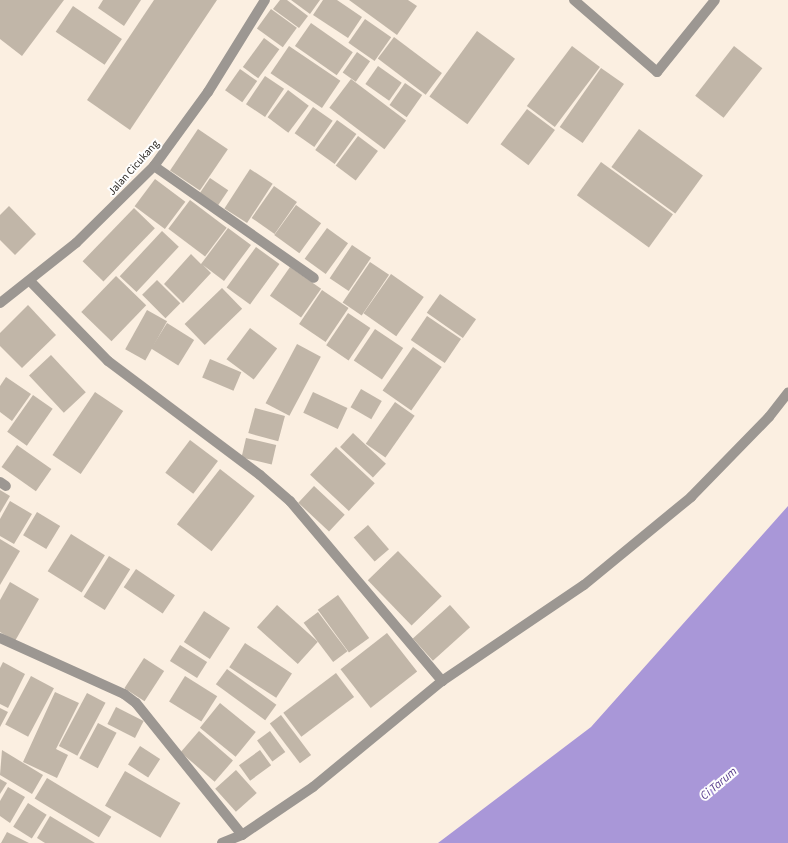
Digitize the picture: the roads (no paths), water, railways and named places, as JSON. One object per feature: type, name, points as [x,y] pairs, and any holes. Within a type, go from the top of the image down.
[{"type":"street","name":"Jalan Cicukang","points":[[0,303],[30,281],[92,228],[154,166],[208,92],[265,0]]},
{"type":"street","points":[[574,0],[657,72],[715,0]]},
{"type":"street","points":[[154,166],[314,278]]},
{"type":"street","points":[[30,281],[108,361],[260,475],[290,501],[442,681]]},
{"type":"street","points":[[222,843],[242,835],[313,788],[442,681],[584,585],[691,497],[769,417],[788,393]]},
{"type":"street","points":[[0,638],[124,694],[136,703],[242,835]]},
{"type":"water","name":"Ci Tarum","points":[[788,506],[788,843],[438,843],[591,727]]}]
